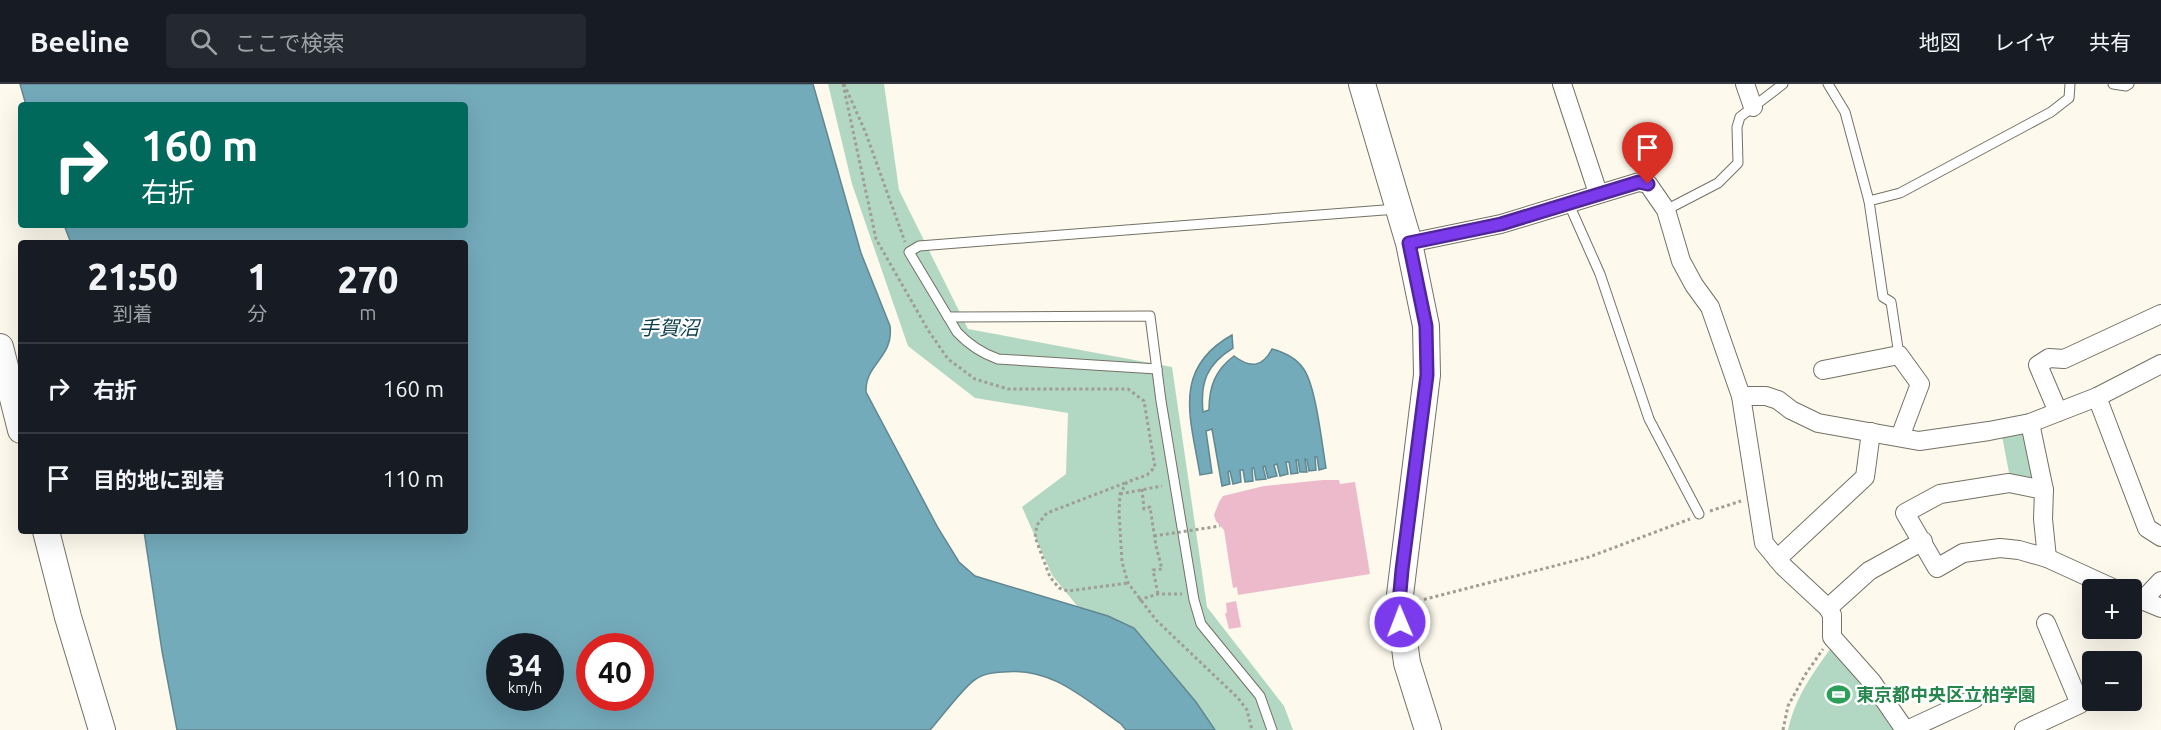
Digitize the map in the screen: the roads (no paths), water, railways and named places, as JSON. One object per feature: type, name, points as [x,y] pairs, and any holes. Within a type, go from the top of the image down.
[{"type":"street","points":[[1362,84],[1397,209],[1409,243],[1426,326],[1427,375],[1399,603],[1407,663],[1428,730]]},
{"type":"street","points":[[1562,84],[1598,193]]},
{"type":"street","points":[[1745,84],[1753,107]]},
{"type":"street","points":[[1409,243],[1501,224],[1639,182],[1648,184],[1665,210],[1681,261],[1694,285],[1710,307],[1742,396],[1764,543],[1777,559],[1828,608],[1832,615],[1832,637],[1872,682],[1906,730],[1974,699]]},
{"type":"street","points":[[2058,412],[2038,365],[2049,358],[2064,359],[2161,314]]},
{"type":"street","points":[[0,347],[18,418]]},
{"type":"street","points":[[1823,370],[1899,355],[1920,384],[1900,437]]},
{"type":"street","points":[[1742,396],[1766,396],[1778,400],[1791,410],[1818,423],[1919,441],[2030,423],[2097,397],[2161,364]]},
{"type":"street","points":[[2097,397],[2147,528],[2161,537]]},
{"type":"street","points":[[2030,423],[2044,489],[2043,519],[2047,558]]},
{"type":"street","points":[[1777,559],[1865,477],[1871,432]]},
{"type":"street","points":[[2044,489],[2009,483],[1940,494],[1905,513],[1923,541],[1936,568],[1963,553],[2000,548],[2019,550],[2047,558],[2092,579]]},
{"type":"street","points":[[47,534],[68,617],[102,730]]},
{"type":"street","points":[[1828,608],[1869,571],[1923,541]]},
{"type":"street","points":[[2142,595],[2161,581]]},
{"type":"street","points":[[2142,601],[2161,608]]},
{"type":"street","points":[[2024,730],[2080,704],[2046,623]]},
{"type":"lane","points":[[1665,210],[1718,183],[1738,163],[1737,127],[1740,117],[1783,84]]},
{"type":"lane","points":[[1828,84],[1845,112],[1869,201],[1883,297],[1891,302],[1899,355]]},
{"type":"lane","points":[[1869,201],[1900,193],[2051,112],[2069,98],[2070,84]]},
{"type":"lane","points":[[2113,84],[2129,84]]},
{"type":"lane","points":[[1568,202],[1600,274],[1649,419],[1699,514]]},
{"type":"lane","points":[[1157,369],[998,359],[983,354],[967,343],[909,252],[920,246],[1397,209]]},
{"type":"lane","points":[[948,316],[1150,316],[1194,600],[1201,624],[1260,696],[1272,730]]},
{"type":"water","name":"手賀沼","points":[[20,84],[813,84],[861,253],[890,326],[888,346],[870,374],[866,392],[938,528],[959,562],[975,576],[1108,616],[1134,628],[1196,702],[1215,730],[1126,730],[1080,695],[1052,679],[1037,674],[1000,672],[982,676],[971,683],[930,730],[177,730],[162,651],[144,534],[468,534],[468,240],[70,240],[65,228],[468,228],[468,102],[25,102]]},
{"type":"water","points":[[1232,335],[1233,348],[1211,367],[1207,375],[1202,401],[1203,412],[1209,410],[1214,380],[1227,361],[1234,356],[1245,363],[1255,364],[1264,360],[1272,349],[1285,354],[1300,364],[1308,376],[1315,401],[1326,468],[1319,470],[1317,457],[1315,457],[1316,470],[1309,471],[1305,459],[1307,472],[1300,472],[1298,460],[1296,460],[1298,473],[1291,474],[1289,462],[1286,462],[1288,474],[1280,476],[1277,464],[1274,465],[1277,476],[1268,478],[1265,466],[1263,467],[1266,479],[1256,480],[1254,468],[1252,468],[1253,481],[1245,482],[1243,470],[1240,470],[1241,482],[1233,484],[1230,471],[1228,472],[1230,484],[1222,486],[1212,429],[1206,431],[1212,473],[1200,475],[1190,415],[1193,379],[1200,363],[1213,348]]},
{"type":"place","name":"東京都中央区立柏学園","points":[[1838,695]]}]
